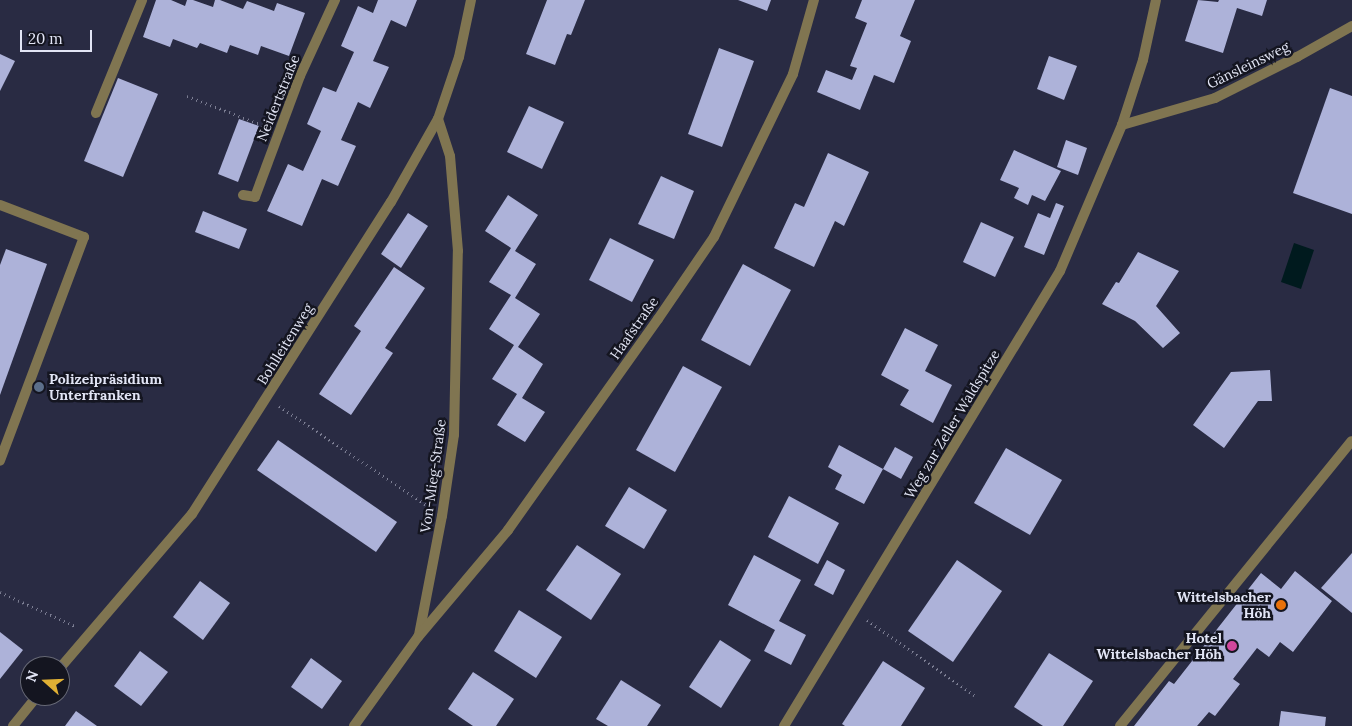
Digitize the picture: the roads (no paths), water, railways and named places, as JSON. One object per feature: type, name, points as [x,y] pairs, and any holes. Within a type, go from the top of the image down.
[{"type":"street","points":[[96,114],[142,0]]},
{"type":"street","name":"Neidertstraße","points":[[243,195],[255,197],[300,76],[335,0]]},
{"type":"street","name":"Bohlleitenweg","points":[[70,656],[192,514],[391,202],[438,119],[459,58],[471,0]]},
{"type":"street","name":"Haafstraße","points":[[418,638],[508,530],[714,237],[793,74],[814,0]]},
{"type":"street","name":"Weg zur Zeller Waldspitze","points":[[784,726],[1060,271],[1122,125],[1143,60],[1156,0]]},
{"type":"street","name":"Gänsleinsweg","points":[[1122,125],[1215,98],[1297,57],[1352,26]]},
{"type":"street","name":"Von-Mieg-Straße","points":[[354,726],[418,638],[442,516],[454,434],[458,251],[450,156],[438,119]]},
{"type":"street","points":[[0,205],[84,237],[0,461]]},
{"type":"street","points":[[1120,726],[1352,441]]},
{"type":"street","points":[[13,726],[29,706]]},
{"type":"place","name":"Polizeipräsidium Unterfranken","points":[[39,387]]},
{"type":"place","name":"Wittelsbacher Höh","points":[[1281,605]]},
{"type":"place","name":"Hotel Wittelsbacher Höh","points":[[1232,646]]}]
